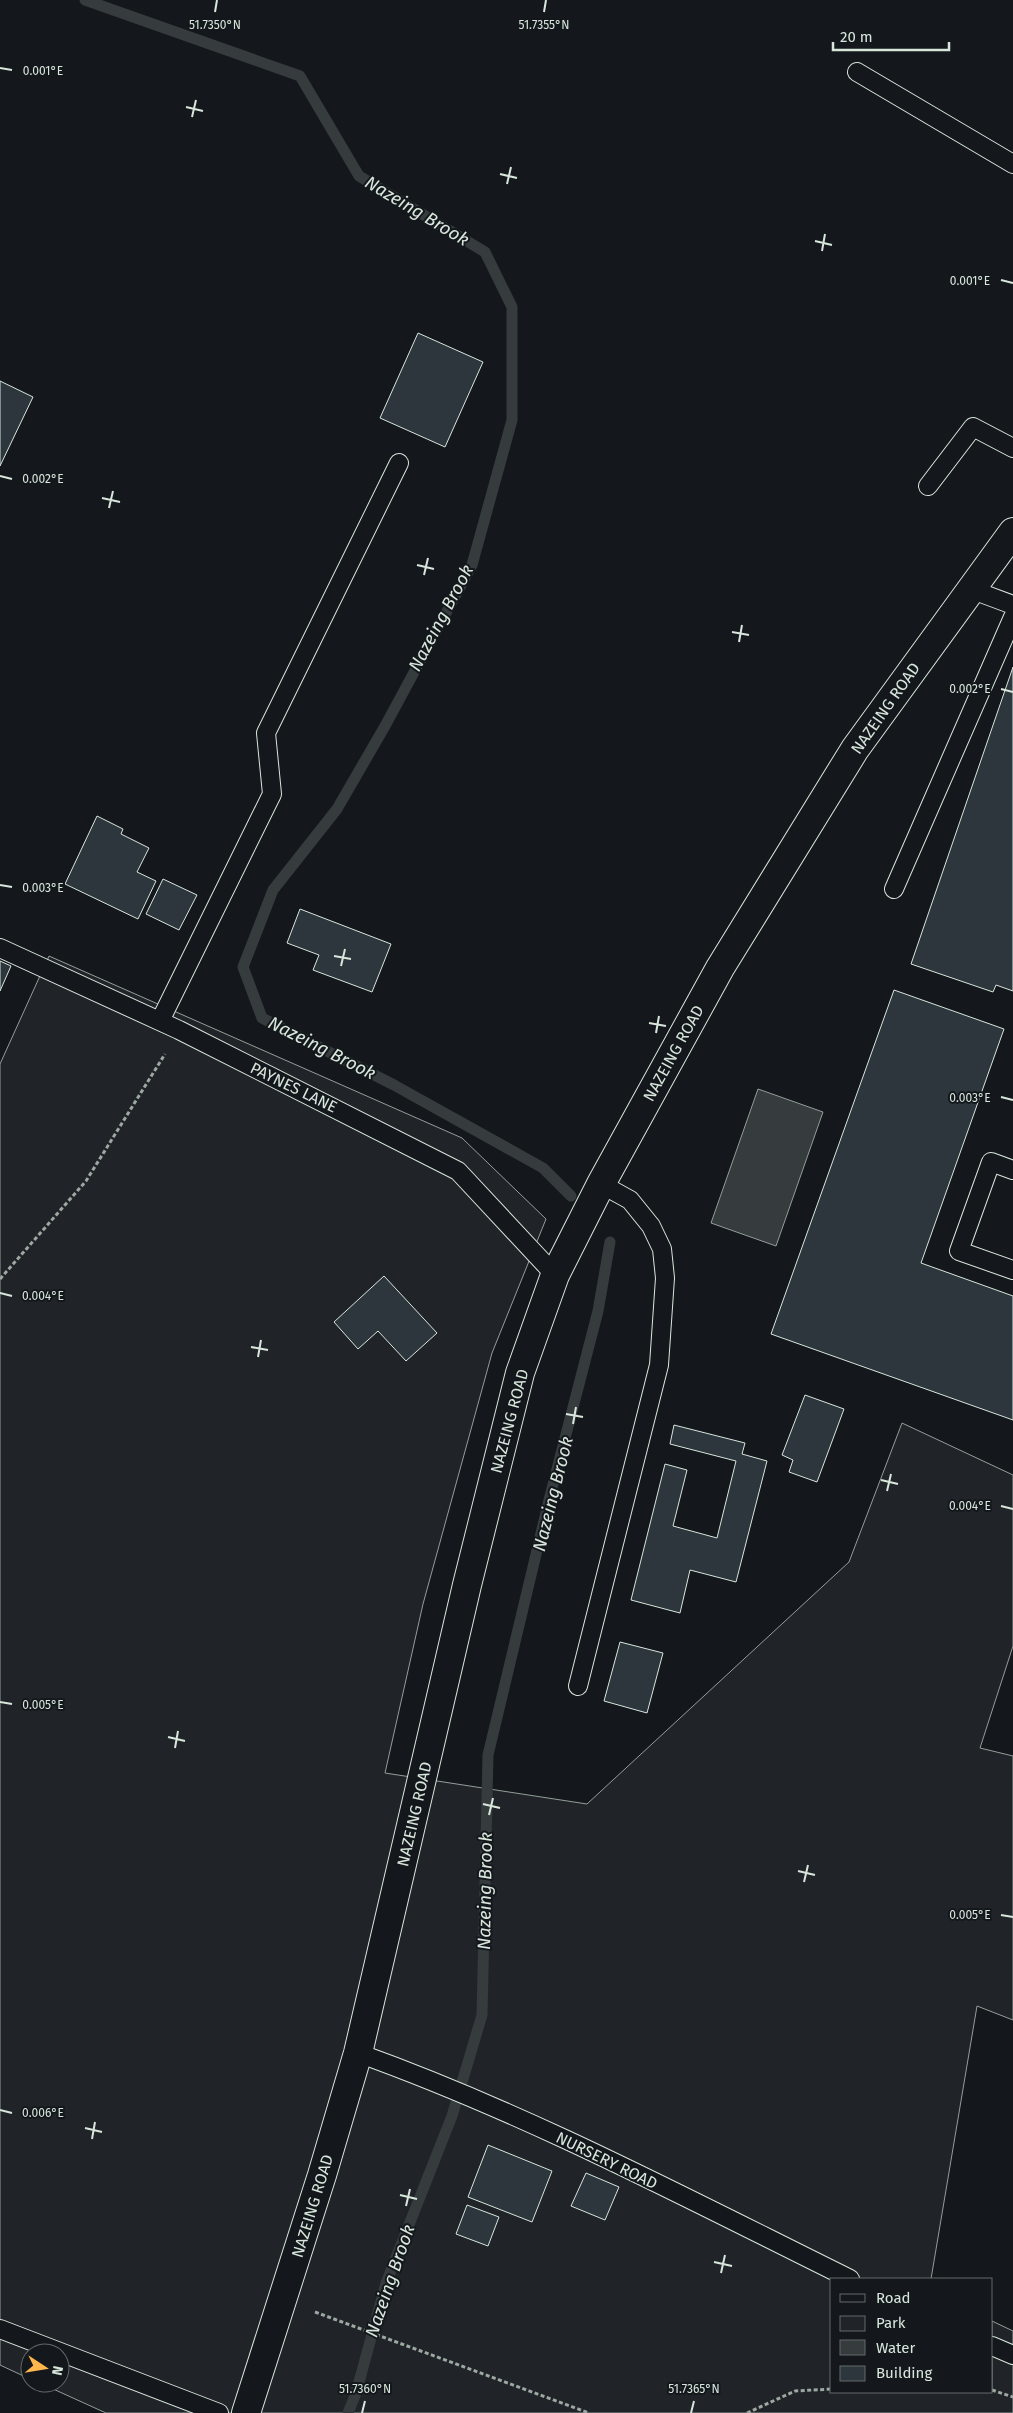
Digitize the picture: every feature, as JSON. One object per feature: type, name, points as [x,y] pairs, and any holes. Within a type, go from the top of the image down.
[{"type":"main road","name":"NAZEING ROAD","points":[[246,2413],[322,2176],[358,2053],[467,1585],[503,1440],[520,1373],[555,1275],[601,1184],[720,968],[850,757],[1013,532]]},
{"type":"lane","points":[[857,72],[1013,164]]},
{"type":"lane","points":[[928,486],[973,427],[1013,448]]},
{"type":"lane","points":[[160,1021],[272,794],[266,733],[399,463]]},
{"type":"lane","points":[[970,589],[1013,605]]},
{"type":"lane","points":[[894,889],[1013,617]]},
{"type":"lane","name":"PAYNES LANE","points":[[0,948],[179,1030],[458,1171],[555,1275]]},
{"type":"lane","points":[[1013,1170],[991,1162],[959,1251],[1013,1270]]},
{"type":"lane","points":[[578,1686],[659,1365],[665,1278],[662,1249],[651,1226],[630,1200],[601,1184]]},
{"type":"lane","name":"NURSERY ROAD","points":[[358,2053],[435,2081],[483,2102],[646,2178],[848,2278]]},
{"type":"lane","points":[[0,2329],[220,2413]]},
{"type":"lane","points":[[993,2346],[1013,2355]]},
{"type":"path","points":[[0,1279],[86,1181],[179,1030]]},
{"type":"path","points":[[313,2311],[589,2413]]},
{"type":"path","points":[[747,2413],[795,2391],[830,2389]]},
{"type":"path","points":[[993,2390],[1013,2397]]},
{"type":"green space","points":[[49,956],[462,1138],[546,1219],[492,1353],[423,1604],[385,1773],[587,1804],[849,1562],[902,1423],[1013,1475],[1013,1646],[980,1748],[1013,1756],[1013,2020],[977,2006],[931,2278],[830,2278],[830,2393],[993,2393],[993,2321],[1013,2331],[1013,2413],[106,2413],[62,2393],[70,2393],[70,2343],[20,2343],[20,2374],[0,2365],[0,1064]]},
{"type":"water","points":[[758,1089],[823,1112],[776,1246],[711,1223]]},
{"type":"building","points":[[418,333],[483,362],[445,447],[380,418]]},
{"type":"building","points":[[0,381],[33,397],[0,466]]},
{"type":"building","points":[[1013,667],[1013,991],[996,985],[993,992],[911,964]]},
{"type":"building","points":[[97,816],[123,829],[121,834],[149,848],[137,872],[156,881],[138,919],[65,884]]},
{"type":"building","points":[[163,879],[197,895],[179,930],[146,914]]},
{"type":"building","points":[[300,909],[391,944],[372,992],[313,970],[319,955],[287,943]]},
{"type":"building","points":[[0,961],[11,966],[0,991]]},
{"type":"building","points":[[894,990],[1004,1029],[921,1263],[1013,1296],[1013,1420],[771,1334]]},
{"type":"building","points":[[384,1276],[437,1333],[406,1361],[378,1331],[358,1349],[334,1322]]},
{"type":"building","points":[[805,1395],[844,1409],[817,1482],[789,1472],[793,1460],[782,1455]]},
{"type":"building","points":[[674,1425],[745,1443],[742,1454],[767,1461],[736,1582],[690,1570],[680,1613],[631,1600],[665,1464],[687,1470],[673,1526],[717,1538],[736,1461],[670,1444]]},
{"type":"building","points":[[620,1642],[663,1653],[647,1713],[604,1701]]},
{"type":"building","points":[[488,2145],[552,2171],[532,2222],[468,2197]]},
{"type":"building","points":[[586,2173],[619,2187],[605,2220],[571,2206]]},
{"type":"building","points":[[467,2205],[499,2217],[488,2246],[456,2234]]},
{"type":"waterway","name":"Nazeing Brook","points":[[85,0],[300,76],[359,176],[485,252],[512,307],[512,420],[472,565],[385,726],[337,809],[273,890],[243,967],[262,1018],[394,1085],[543,1168],[571,1196]]},
{"type":"waterway","name":"Nazeing Brook","points":[[348,2413],[356,2393],[386,2283],[452,2116],[482,2015],[488,1755],[549,1500],[598,1311],[610,1242]]}]
